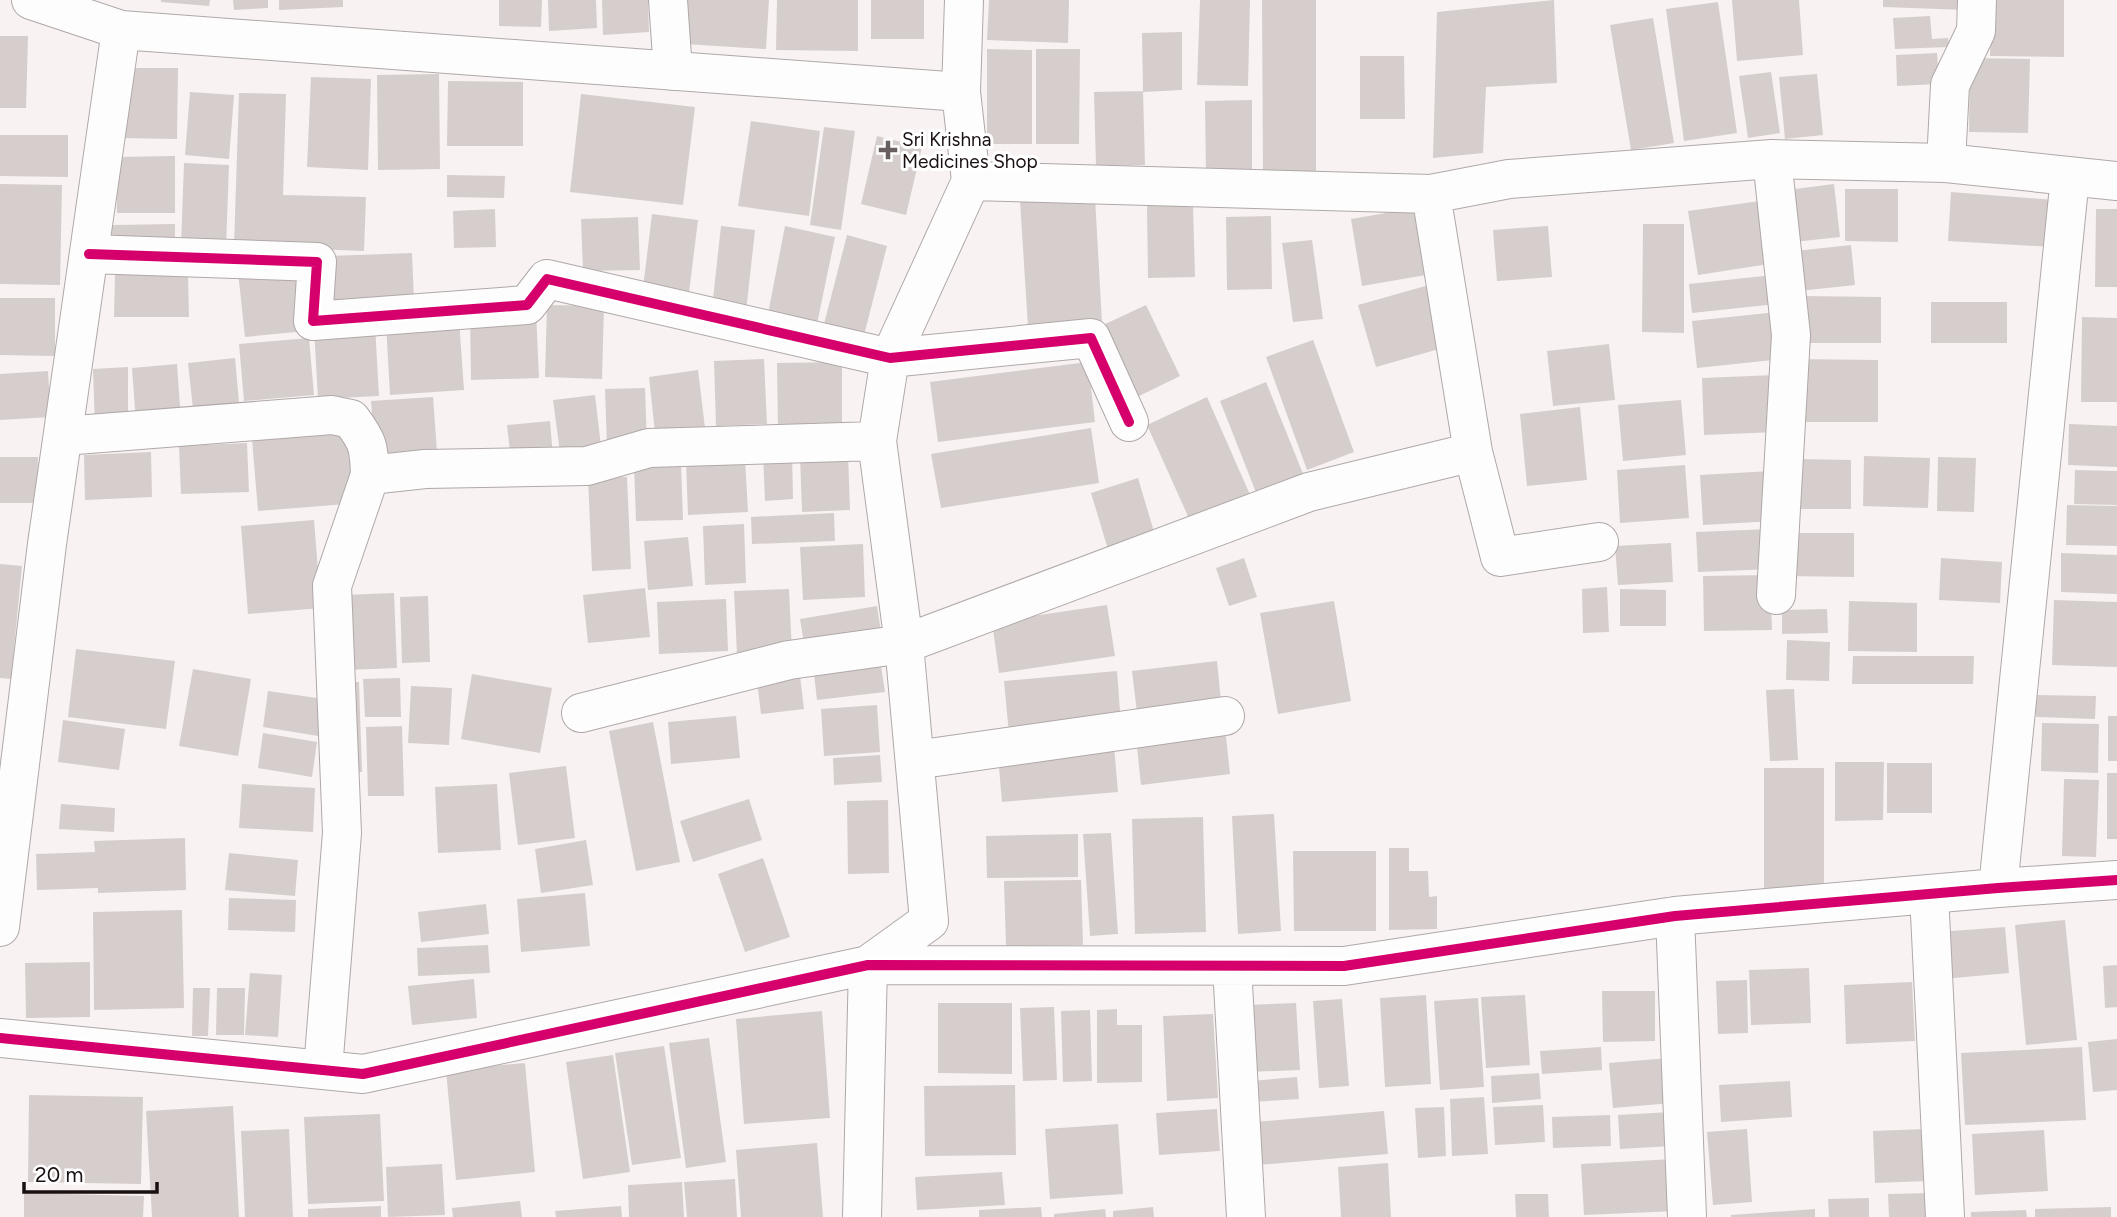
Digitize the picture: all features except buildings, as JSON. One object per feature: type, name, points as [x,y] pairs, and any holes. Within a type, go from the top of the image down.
[{"type":"street","points":[[31,0],[121,30],[961,92]]},
{"type":"street","points":[[668,0],[673,71]]},
{"type":"street","points":[[868,965],[929,921],[904,644],[877,441],[890,358],[971,181],[961,92],[964,0]]},
{"type":"street","points":[[1946,163],[1950,85],[1976,31],[1978,0]]},
{"type":"street","points":[[0,927],[14,699],[63,436],[121,30]]},
{"type":"street","points":[[971,181],[1430,194],[1509,179],[1772,159],[1946,163],[2117,181]]},
{"type":"street","points":[[1772,159],[1791,335],[1776,595]]},
{"type":"street","points":[[1998,888],[2070,177]]},
{"type":"street","points":[[1430,194],[1473,452],[1500,557],[1599,542]]},
{"type":"street","points":[[89,254],[317,262],[313,321],[527,305],[547,279],[890,358],[1091,338],[1129,422]]},
{"type":"street","points":[[63,436],[332,415],[351,419],[369,448],[370,475],[332,586],[342,834],[323,1069]]},
{"type":"street","points":[[370,475],[425,469],[587,466],[649,447],[877,441]]},
{"type":"street","points":[[581,713],[789,660],[904,644],[1310,492],[1473,452]]},
{"type":"street","points":[[915,760],[1225,716]]},
{"type":"street","points":[[0,1038],[363,1074],[868,965],[1344,966],[1675,916],[2117,880]]},
{"type":"street","points":[[1929,894],[1945,1217]]},
{"type":"street","points":[[1675,916],[1687,1217]]},
{"type":"street","points":[[862,1217],[868,965]]},
{"type":"street","points":[[1232,966],[1246,1217]]},
{"type":"cycle path","points":[[89,254],[317,262],[313,321],[527,305],[547,279],[890,358],[1091,338],[1129,422]]},
{"type":"cycle path","points":[[0,1038],[363,1074],[868,965],[1344,966],[1675,916],[2117,880]]},
{"type":"place","name":"Sri Krishna Medicines Shop","points":[[888,150]]}]
